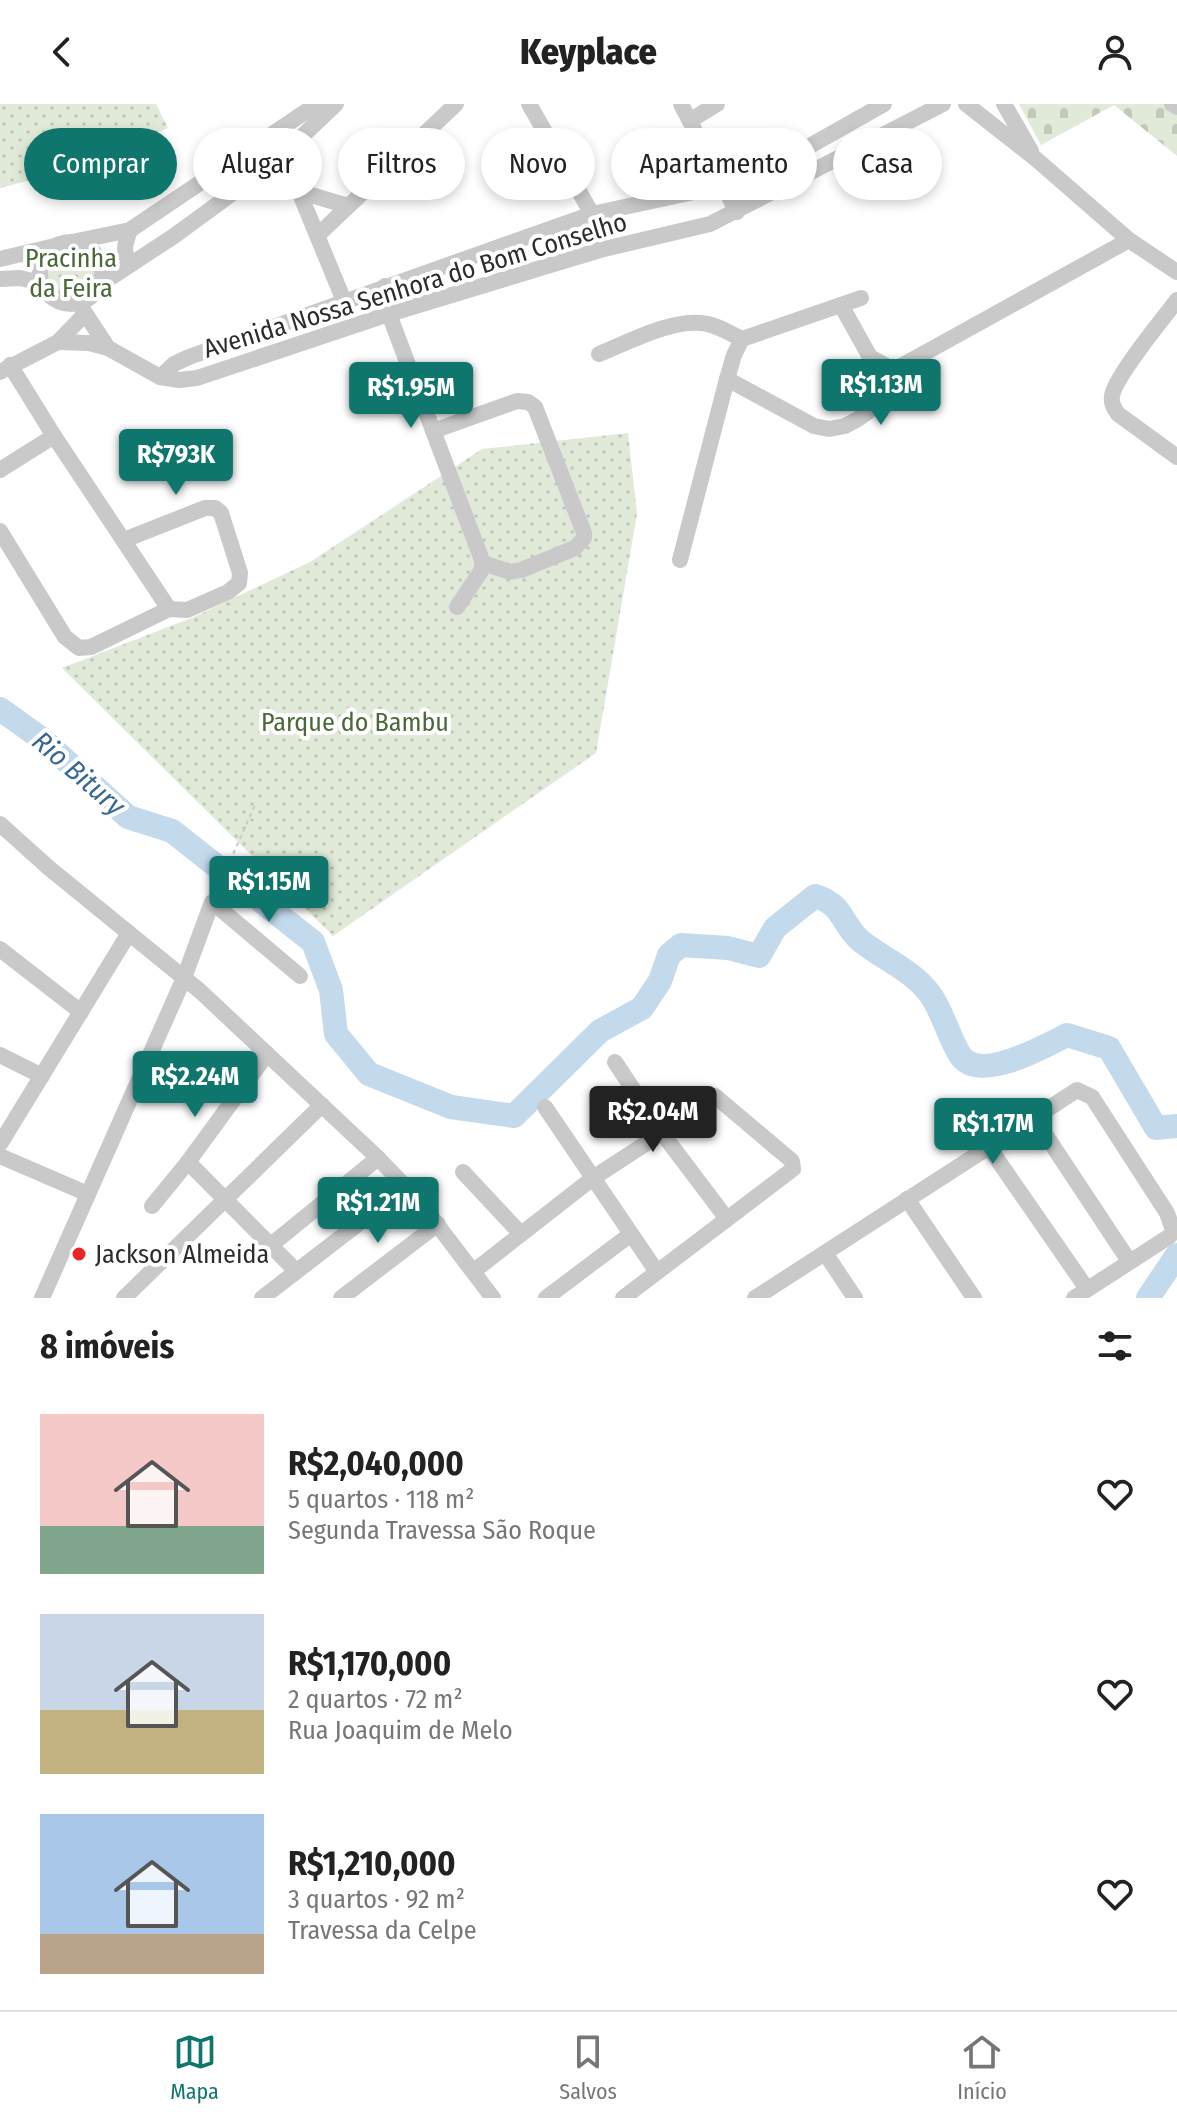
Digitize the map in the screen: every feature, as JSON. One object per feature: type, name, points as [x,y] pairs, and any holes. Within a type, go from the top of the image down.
[{"type":"street","points":[[0,259],[130,230],[317,104]]},
{"type":"street","points":[[311,128],[336,104]]},
{"type":"street","points":[[319,234],[456,104]]},
{"type":"street","points":[[529,104],[592,214],[600,250]]},
{"type":"street","points":[[681,104],[695,128]]},
{"type":"street","points":[[691,120],[717,104]]},
{"type":"street","name":"Avenida Nossa Senhora do Bom Conselho","points":[[817,142],[884,104]]},
{"type":"street","name":"Avenida Nossa Senhora do Bom Conselho","points":[[82,309],[108,348],[160,377],[179,380],[197,378],[389,314],[600,250],[710,224],[943,104]]},
{"type":"street","points":[[966,104],[1036,159],[1129,240],[1177,272]]},
{"type":"street","points":[[1004,104],[1036,159]]},
{"type":"street","points":[[169,609],[5,368],[58,342],[101,284],[222,200]]},
{"type":"street","points":[[303,200],[344,301]]},
{"type":"street","points":[[322,200],[348,206]]},
{"type":"street","name":"Avenida Nossa Senhora do Bom Conselho","points":[[160,377],[174,364],[189,357],[385,286],[592,214],[658,200]]},
{"type":"street","points":[[731,200],[737,212]]},
{"type":"street","points":[[130,230],[124,246],[130,264]]},
{"type":"street","points":[[727,379],[814,426],[829,429],[845,426],[868,412],[894,370],[1129,240]]},
{"type":"street","points":[[82,309],[51,297],[41,283],[44,258],[64,244],[83,244],[94,251],[100,261],[103,272],[101,284]]},
{"type":"street","points":[[0,279],[20,278],[41,283]]},
{"type":"street","points":[[385,286],[389,314],[483,563],[457,607]]},
{"type":"street","points":[[599,354],[664,328],[695,323],[709,324],[742,339],[861,298]]},
{"type":"street","points":[[1177,300],[1171,321],[1118,382],[1112,398],[1118,414],[1177,457]]},
{"type":"street","points":[[841,305],[870,357],[894,370]]},
{"type":"street","points":[[680,560],[727,379],[742,339]]},
{"type":"street","points":[[58,342],[89,343],[108,348]]},
{"type":"street","points":[[433,431],[517,401],[528,402],[535,407],[584,533],[584,538],[575,548],[521,570],[510,572],[483,563]]},
{"type":"street","points":[[0,470],[54,436]]},
{"type":"street","points":[[0,531],[65,637],[74,646],[91,647],[169,609],[187,610],[228,592],[239,583],[240,573],[221,513],[215,508],[205,508],[124,540]]},
{"type":"street","points":[[1,830],[184,978],[378,1158],[438,1224],[493,1298]]},
{"type":"street","points":[[42,1298],[184,978],[214,897],[300,976]]},
{"type":"street","points":[[0,1144],[129,933]]},
{"type":"street","points":[[0,949],[81,1012]]},
{"type":"street","points":[[152,1206],[267,1054]]},
{"type":"street","points":[[0,1055],[42,1076]]},
{"type":"street","points":[[615,1062],[662,1133],[727,1219]]},
{"type":"street","points":[[755,1298],[1033,1116],[1077,1090],[1092,1097],[1172,1224],[1170,1236],[1081,1294],[988,1146]]},
{"type":"street","points":[[474,1271],[593,1178],[662,1133],[698,1100],[706,1095],[715,1096],[792,1161],[793,1169],[623,1298]]},
{"type":"street","points":[[124,1298],[322,1105]]},
{"type":"street","points":[[545,1107],[657,1272]]},
{"type":"street","points":[[1033,1116],[1129,1261]]},
{"type":"street","points":[[0,1156],[88,1194]]},
{"type":"street","points":[[271,1245],[378,1158]]},
{"type":"street","points":[[188,1162],[296,1271]]},
{"type":"street","points":[[463,1172],[521,1234]]},
{"type":"street","points":[[262,1298],[406,1187]]},
{"type":"street","points":[[907,1199],[974,1298]]},
{"type":"street","points":[[341,1298],[438,1224]]},
{"type":"street","points":[[546,1298],[631,1234]]},
{"type":"street","points":[[825,1253],[855,1298]]},
{"type":"path","points":[[214,897],[255,805]]},
{"type":"green space","points":[[0,104],[156,104],[168,128],[24,128],[24,182],[0,188]]},
{"type":"green space","points":[[1019,104],[1177,104],[1177,156],[1114,105],[1041,145]]},
{"type":"green space","name":"Pracinha da Feira","points":[[71,246],[90,254],[98,273],[90,292],[71,300],[52,292],[44,273],[52,254]]},
{"type":"green space","name":"Parque do Bambu","points":[[628,433],[637,514],[596,753],[333,936],[62,668],[194,617],[310,562],[482,449]]},
{"type":"waterway","name":"Rio Bitury","points":[[0,709],[42,739],[128,817],[172,831],[313,942],[331,990],[336,1034],[369,1074],[451,1107],[514,1116],[600,1031],[642,1008],[660,981],[669,955],[681,945],[728,948],[759,956],[775,928],[815,896],[838,910],[862,942],[923,986],[935,1001],[960,1055],[969,1063],[982,1066],[1012,1060],[1067,1035],[1109,1048],[1156,1128],[1177,1126]]},
{"type":"waterway","name":"Rio Bitury","points":[[1148,1298],[1177,1255]]},
{"type":"place","name":"Jackson Almeida","points":[[79,1254]]}]
